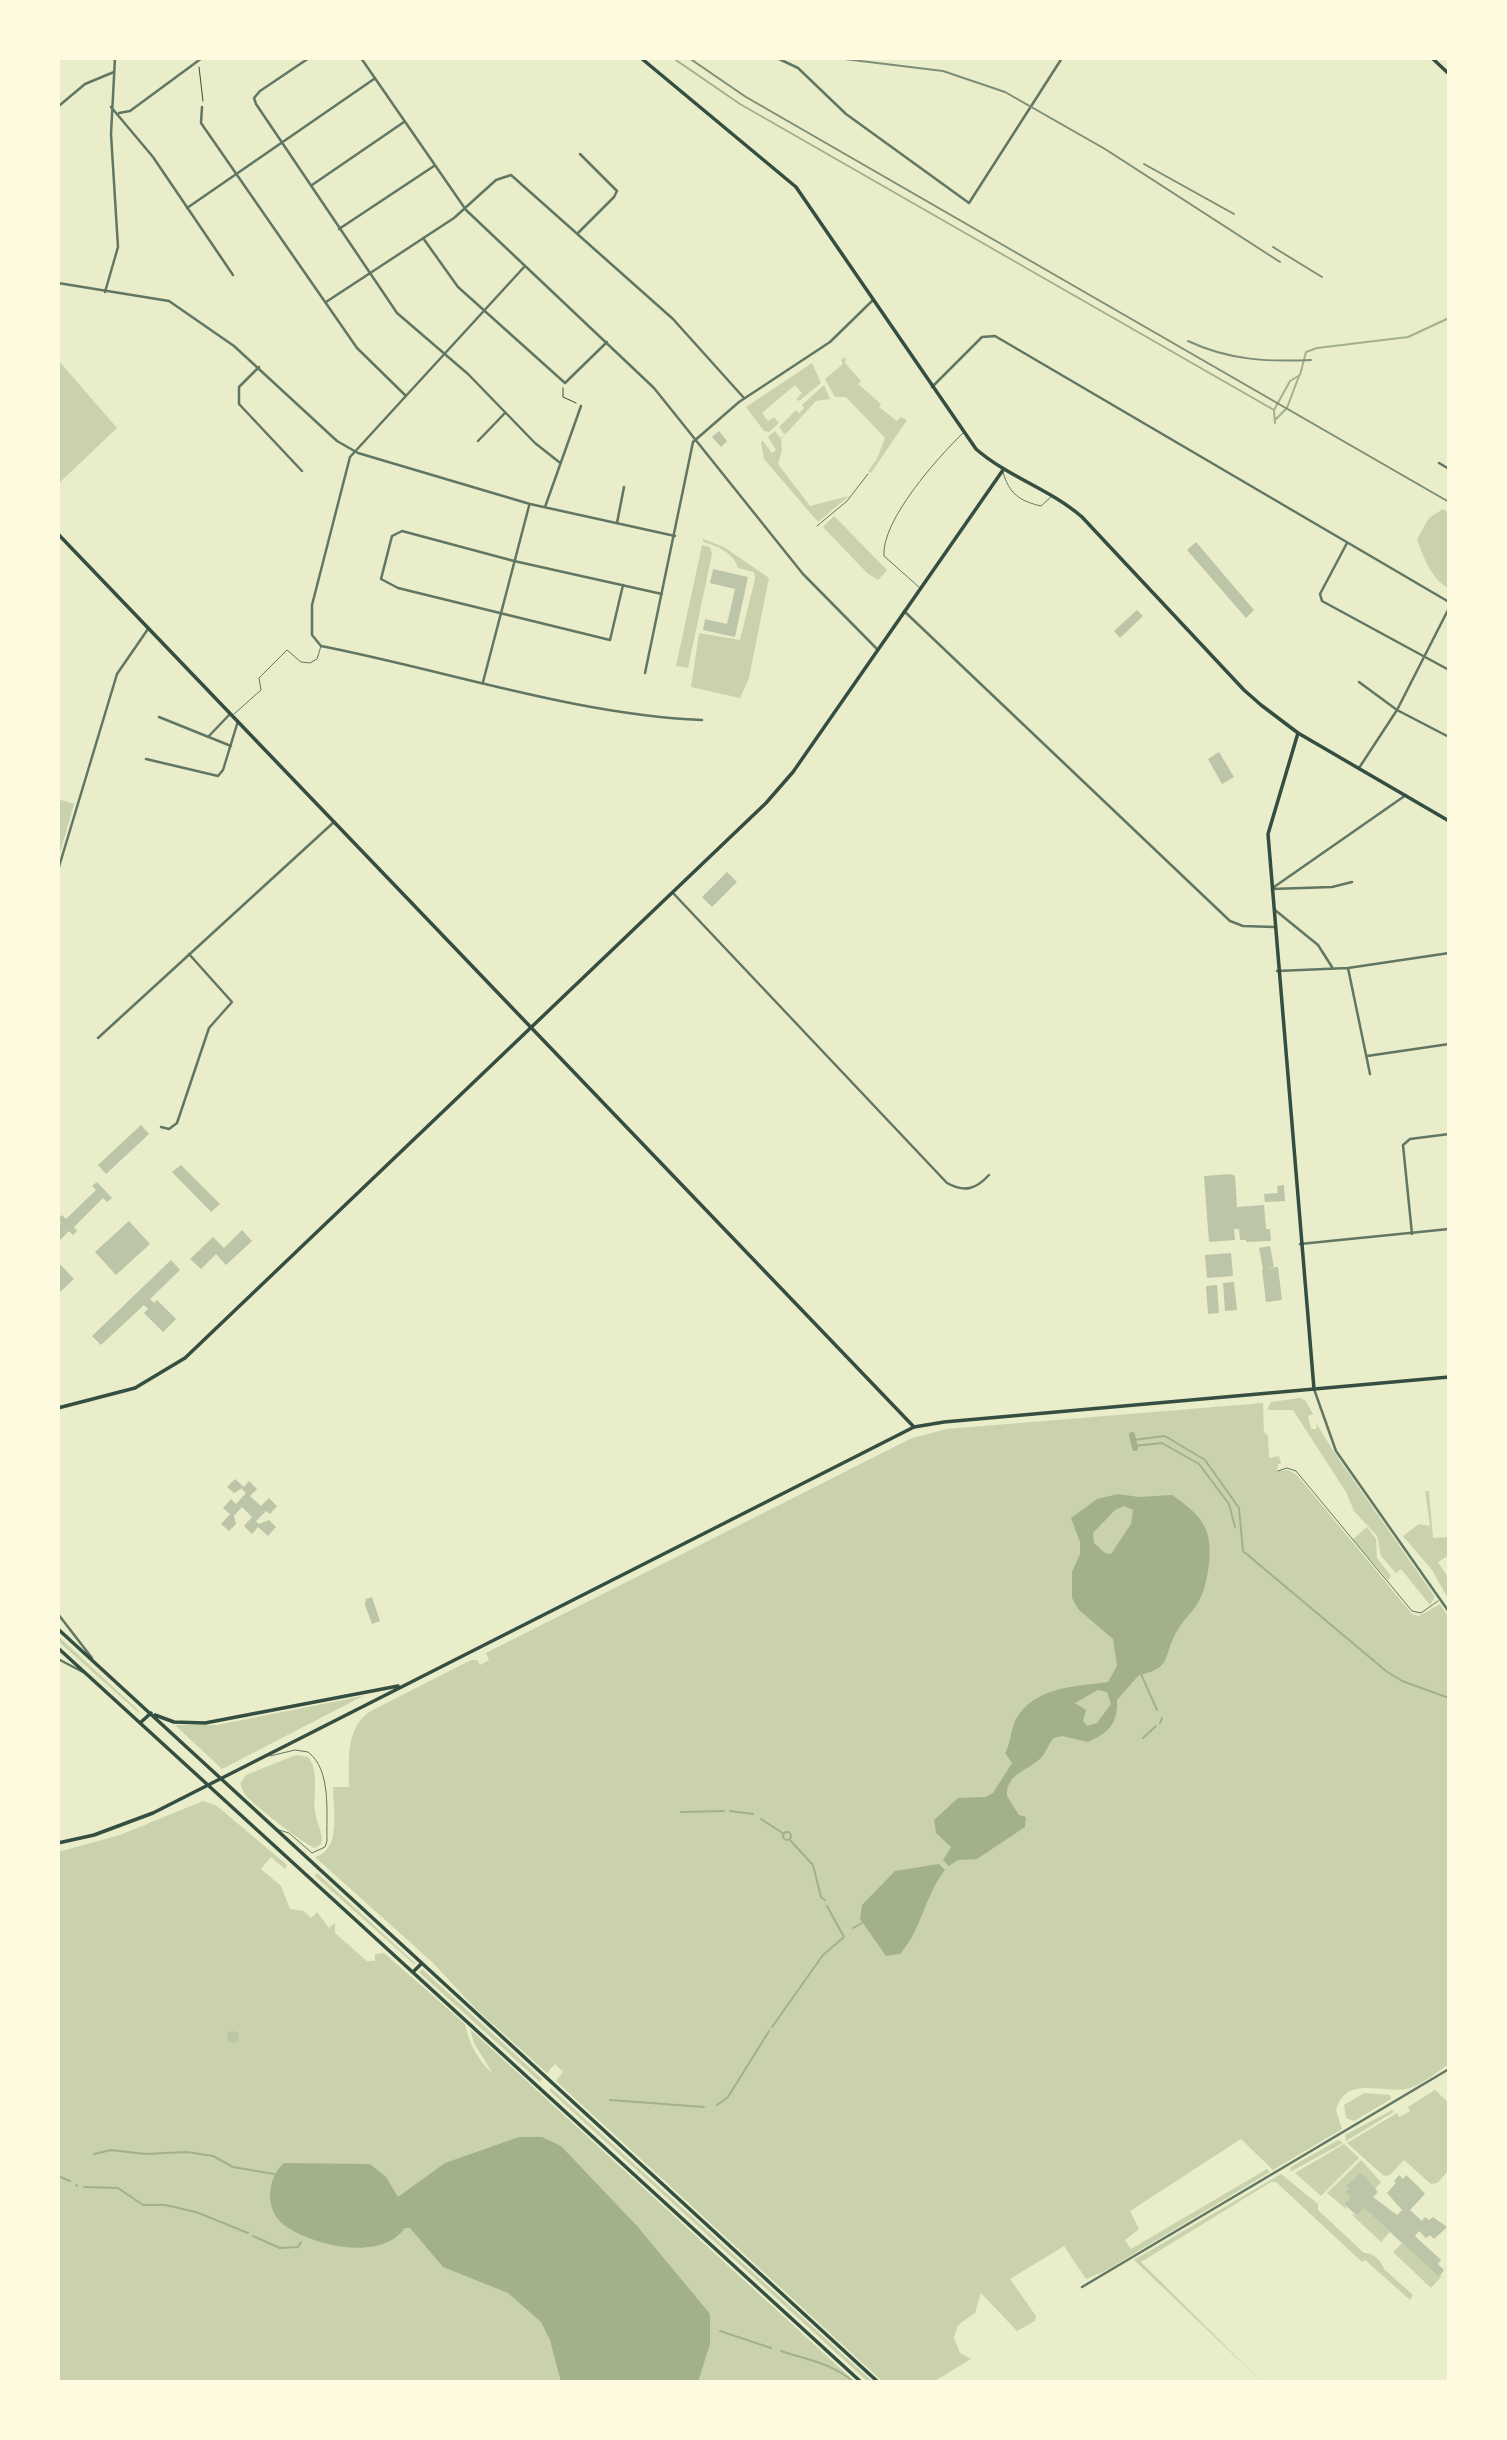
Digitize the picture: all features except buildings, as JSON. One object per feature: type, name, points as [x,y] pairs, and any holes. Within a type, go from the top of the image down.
[{"type":"main road","points":[[641,58],[791,182],[976,449],[1003,470],[1052,496],[1082,517],[1244,690],[1298,733],[1449,821]]},
{"type":"main road","points":[[1432,58],[1449,74]]},
{"type":"main road","points":[[58,1408],[135,1388],[185,1357],[766,803],[793,772],[1003,470]]},
{"type":"main road","points":[[58,534],[914,1427]]},
{"type":"main road","points":[[1298,733],[1269,826],[1277,971],[1314,1389]]},
{"type":"main road","points":[[58,1843],[124,1826],[207,1786],[914,1427],[944,1422],[1449,1377]]},
{"type":"main road","points":[[58,1629],[878,2382]]},
{"type":"main road","points":[[58,1648],[861,2382]]},
{"type":"main road","points":[[151,1713],[174,1722],[205,1723],[403,1685]]},
{"type":"main road","points":[[140,1723],[151,1713]]},
{"type":"main road","points":[[413,1972],[422,1963]]},
{"type":"street","points":[[105,292],[118,247],[111,107],[115,58]]},
{"type":"street","points":[[118,112],[130,111],[202,58]]},
{"type":"street","points":[[309,58],[260,91],[254,99],[280,142],[403,319],[468,374],[544,452],[559,461]]},
{"type":"street","points":[[361,58],[466,210],[654,388],[803,574],[878,650]]},
{"type":"street","points":[[777,58],[798,68],[846,114],[969,203],[1062,58]]},
{"type":"street","points":[[60,105],[85,84],[114,72]]},
{"type":"street","points":[[187,208],[375,78]]},
{"type":"street","points":[[111,107],[118,112],[233,275]]},
{"type":"street","points":[[202,107],[201,123],[234,174],[366,359],[407,396]]},
{"type":"street","points":[[310,186],[404,122]]},
{"type":"street","points":[[578,233],[617,191],[580,154]]},
{"type":"street","points":[[339,229],[434,166]]},
{"type":"street","points":[[326,302],[466,210],[496,180],[512,175],[687,334],[744,398]]},
{"type":"street","points":[[423,238],[451,278],[565,383],[607,342]]},
{"type":"street","points":[[525,266],[354,451],[314,591],[310,625],[315,643],[598,706],[702,720]]},
{"type":"street","points":[[58,283],[169,301],[259,367],[320,426],[354,451],[400,468],[530,504],[675,536]]},
{"type":"street","points":[[645,673],[690,455],[696,438],[744,398],[830,342],[873,300]]},
{"type":"street","points":[[932,387],[982,337],[995,336],[1449,601]]},
{"type":"street","points":[[259,367],[239,387],[239,404],[302,471]]},
{"type":"street","points":[[545,507],[559,461],[581,406]]},
{"type":"street","points":[[478,441],[505,413]]},
{"type":"street","points":[[1439,463],[1449,469]]},
{"type":"street","points":[[617,523],[624,487]]},
{"type":"street","points":[[483,682],[530,504]]},
{"type":"street","points":[[623,585],[610,640],[383,582],[393,533],[402,531],[514,561],[623,585],[663,594]]},
{"type":"street","points":[[1347,543],[1320,594],[1322,601],[1449,670]]},
{"type":"street","points":[[1359,768],[1398,710],[1449,608]]},
{"type":"street","points":[[904,611],[1230,921],[1243,926],[1274,927]]},
{"type":"street","points":[[58,870],[117,674],[149,628]]},
{"type":"street","points":[[1359,682],[1398,710],[1449,737]]},
{"type":"street","points":[[208,737],[232,714]]},
{"type":"street","points":[[159,718],[231,746]]},
{"type":"street","points":[[146,759],[218,776],[238,721]]},
{"type":"street","points":[[1271,888],[1406,795]]},
{"type":"street","points":[[98,1038],[334,822]]},
{"type":"street","points":[[1271,888],[1332,887],[1352,882]]},
{"type":"street","points":[[673,893],[947,1183],[968,1189],[975,1188],[989,1175]]},
{"type":"street","points":[[1273,908],[1289,918],[1318,945],[1332,967]]},
{"type":"street","points":[[1277,971],[1348,968],[1449,953]]},
{"type":"street","points":[[161,1127],[169,1129],[177,1123],[209,1028],[232,1002],[189,954]]},
{"type":"street","points":[[1348,968],[1370,1074]]},
{"type":"street","points":[[1367,1056],[1449,1044]]},
{"type":"street","points":[[1412,1234],[1403,1144],[1410,1139],[1449,1134]]},
{"type":"street","points":[[1300,1244],[1449,1229]]},
{"type":"street","points":[[1314,1389],[1336,1451],[1449,1612]]},
{"type":"street","points":[[58,1614],[92,1658]]},
{"type":"street","points":[[58,1659],[85,1673]]},
{"type":"street","points":[[1082,2287],[1449,2069]]},
{"type":"lane","points":[[920,588],[884,556],[884,540],[934,462],[963,433]]},
{"type":"lane","points":[[1003,470],[1007,488],[1014,495],[1041,506],[1052,496]]},
{"type":"lane","points":[[817,526],[847,501],[868,474]]},
{"type":"lane","points":[[232,714],[261,690],[259,678],[288,649],[301,662],[310,663],[317,659],[321,646]]},
{"type":"lane","points":[[1278,1471],[1290,1468],[1301,1476],[1360,1552],[1412,1611],[1422,1613],[1440,1599]]},
{"type":"lane","points":[[261,1757],[295,1751],[308,1752],[317,1762],[326,1786],[325,1847],[312,1853],[289,1833],[277,1829]]},
{"type":"path","points":[[198,61],[202,107]]},
{"type":"path","points":[[565,383],[562,395],[581,406]]},
{"type":"shaded area","points":[[846,357],[845,363],[861,381],[858,384],[881,404],[879,407],[897,421],[901,417],[907,420],[871,473],[868,471],[877,459],[885,438],[846,397],[835,397],[825,379],[843,364],[841,360]]},
{"type":"shaded area","points":[[58,360],[117,428],[58,484]]},
{"type":"shaded area","points":[[812,363],[821,383],[799,401],[796,399],[802,393],[795,385],[762,413],[768,421],[774,417],[779,423],[769,432],[764,431],[746,407]]},
{"type":"shaded area","points":[[824,385],[830,399],[816,401],[785,435],[779,427],[796,410],[799,413],[804,408],[802,405]]},
{"type":"shaded area","points":[[775,431],[780,438],[784,435],[781,439],[782,450],[778,464],[810,506],[849,496],[818,522],[764,459],[761,442],[763,441],[772,453],[776,450],[768,437]]},
{"type":"shaded area","points":[[1443,509],[1449,513],[1449,589],[1433,574],[1417,539],[1429,518]]},
{"type":"shaded area","points":[[834,516],[887,570],[878,580],[867,573],[823,527]]},
{"type":"shaded area","points":[[703,539],[724,547],[769,578],[749,678],[740,698],[691,687],[699,633],[740,640],[755,579],[754,572],[738,568],[729,554],[703,542]]},
{"type":"shaded area","points":[[702,545],[710,547],[712,554],[688,668],[676,666]]},
{"type":"shaded area","points":[[58,799],[74,804],[58,860]]},
{"type":"shaded area","points":[[1300,1398],[1305,1400],[1313,1414],[1308,1416],[1311,1429],[1317,1429],[1316,1423],[1435,1597],[1430,1605],[1401,1569],[1396,1573],[1381,1556],[1377,1536],[1354,1511],[1346,1492],[1293,1410],[1267,1410],[1271,1402]]},
{"type":"shaded area","points":[[1263,1403],[1264,1432],[1268,1436],[1269,1458],[1279,1456],[1281,1464],[1278,1464],[1277,1471],[1288,1470],[1297,1475],[1412,1614],[1419,1616],[1440,1604],[1449,1618],[1449,2064],[1410,2088],[1368,2088],[1349,2092],[1341,2099],[1336,2110],[1342,2129],[1273,2170],[1241,2139],[1130,2211],[1139,2229],[1125,2240],[1131,2249],[1267,2169],[1270,2172],[1105,2271],[1086,2279],[1064,2246],[1010,2279],[1036,2316],[1035,2321],[1017,2331],[981,2293],[975,2313],[958,2325],[954,2338],[960,2353],[971,2359],[933,2382],[883,2382],[556,2081],[563,2072],[555,2064],[547,2073],[477,2010],[432,1962],[315,1857],[324,1853],[333,1837],[333,1787],[349,1787],[352,1737],[361,1719],[369,1712],[471,1660],[477,1660],[480,1665],[489,1660],[486,1653],[912,1438],[947,1429]]},
{"type":"shaded area","points":[[1425,1491],[1429,1491],[1433,1538],[1449,1537],[1449,1555],[1438,1562],[1449,1579],[1449,1600],[1432,1570],[1403,1536],[1419,1524],[1430,1526]]},
{"type":"shaded area","points":[[1118,1494],[1139,1497],[1172,1495],[1191,1510],[1203,1524],[1209,1541],[1209,1565],[1201,1597],[1177,1631],[1162,1665],[1139,1675],[1117,1700],[1116,1715],[1107,1731],[1088,1742],[1062,1736],[1054,1738],[1041,1758],[1010,1782],[1007,1796],[1019,1815],[1026,1817],[1025,1827],[977,1859],[958,1860],[949,1866],[943,1860],[951,1847],[936,1833],[934,1820],[958,1798],[985,1797],[993,1793],[1012,1763],[1005,1753],[1015,1721],[1023,1710],[1032,1701],[1056,1690],[1108,1682],[1117,1666],[1113,1639],[1078,1609],[1072,1598],[1072,1572],[1080,1554],[1080,1542],[1071,1518],[1097,1499]],"holes":[[[1124,1506],[1133,1510],[1131,1524],[1111,1554],[1105,1553],[1094,1543],[1093,1533],[1115,1510]],[[1098,1690],[1107,1692],[1111,1704],[1097,1723],[1087,1726],[1083,1721],[1086,1710],[1075,1703]]]},
{"type":"shaded area","points":[[1367,1527],[1376,1539],[1377,1558],[1391,1576],[1388,1580],[1348,1534],[1353,1539]]},
{"type":"shaded area","points":[[58,1636],[139,1711],[140,1714],[58,1641]]},
{"type":"shaded area","points":[[363,1696],[222,1769],[175,1725],[217,1725]]},
{"type":"shaded area","points":[[296,1755],[308,1757],[314,1770],[315,1810],[322,1837],[321,1844],[315,1848],[256,1805],[244,1793],[240,1784],[246,1775]]},
{"type":"shaded area","points":[[203,1801],[217,1806],[287,1865],[285,1869],[271,1857],[261,1869],[281,1886],[290,1909],[304,1911],[311,1918],[317,1912],[329,1928],[335,1923],[335,1933],[367,1961],[375,1961],[375,1954],[384,1953],[465,2024],[475,2051],[493,2074],[474,2043],[470,2029],[855,2382],[58,2382],[58,1852],[120,1835]]},
{"type":"shaded area","points":[[939,1864],[945,1870],[932,1890],[913,1935],[900,1954],[886,1956],[860,1919],[862,1905],[895,1871]]},
{"type":"shaded area","points":[[317,1873],[415,1963],[415,1965],[315,1876]]},
{"type":"shaded area","points":[[422,1969],[542,2079],[540,2082],[419,1972]]},
{"type":"shaded area","points":[[551,2088],[873,2382],[868,2382],[549,2090]]},
{"type":"shaded area","points":[[1435,2090],[1449,2103],[1449,2170],[1437,2183],[1431,2184],[1404,2160],[1390,2175],[1384,2176],[1347,2143],[1397,2113],[1399,2117],[1410,2111],[1408,2107]]},
{"type":"shaded area","points":[[1364,2093],[1390,2095],[1391,2099],[1354,2121],[1346,2118],[1344,2105]]},
{"type":"shaded area","points":[[1392,2110],[1394,2112],[1346,2141],[1345,2135]]},
{"type":"shaded area","points":[[519,2137],[542,2137],[561,2146],[638,2227],[710,2314],[710,2344],[698,2382],[561,2382],[550,2340],[541,2322],[508,2293],[443,2267],[410,2228],[405,2228],[380,2245],[346,2247],[297,2233],[284,2225],[273,2211],[271,2185],[278,2169],[284,2163],[370,2164],[386,2177],[398,2197],[445,2163]]},
{"type":"shaded area","points":[[1338,2140],[1343,2143],[1290,2172],[1291,2167]]},
{"type":"shaded area","points":[[1344,2144],[1359,2158],[1321,2196],[1295,2173]]},
{"type":"shaded area","points":[[1361,2160],[1381,2182],[1375,2189],[1361,2172],[1347,2185],[1349,2188],[1345,2192],[1351,2197],[1344,2204],[1347,2210],[1327,2193]]},
{"type":"shaded area","points":[[1281,2174],[1318,2204],[1318,2210],[1364,2253],[1377,2258],[1384,2269],[1413,2295],[1410,2300],[1365,2260],[1362,2262],[1276,2182],[1271,2182],[1141,2262],[1262,2382],[1134,2260]]},
{"type":"shaded area","points":[[1364,2208],[1390,2232],[1381,2242],[1351,2214],[1357,2216]]},
{"type":"shaded area","points":[[1402,2243],[1439,2277],[1443,2275],[1431,2288],[1393,2252]]},
{"type":"waterway","points":[[673,58],[740,104],[1274,410],[1290,381],[1300,375],[1306,352],[1317,348],[1408,337],[1449,318]]},
{"type":"waterway","points":[[1275,420],[1287,408],[1299,376]]},
{"type":"waterway","points":[[1274,411],[1275,423]]},
{"type":"waterway","points":[[1132,1435],[1135,1448]]},
{"type":"waterway","points":[[1133,1440],[1165,1436],[1205,1460],[1239,1508],[1243,1551],[1386,1671],[1402,1681],[1449,1698]]},
{"type":"waterway","points":[[1134,1446],[1162,1443],[1199,1464],[1229,1504],[1235,1527]]},
{"type":"waterway","points":[[1141,1674],[1157,1710]]},
{"type":"waterway","points":[[1160,1723],[1162,1718]]},
{"type":"waterway","points":[[1143,1738],[1156,1726]]},
{"type":"waterway","points":[[681,1812],[724,1811]]},
{"type":"waterway","points":[[730,1811],[753,1814]]},
{"type":"waterway","points":[[761,1819],[784,1834]]},
{"type":"waterway","points":[[787,1832],[791,1836],[787,1840],[783,1836],[787,1832]]},
{"type":"waterway","points":[[789,1839],[813,1865],[821,1897],[825,1900]]},
{"type":"waterway","points":[[772,2027],[823,1955],[844,1937],[827,1906]]},
{"type":"waterway","points":[[853,1928],[862,1923]]},
{"type":"waterway","points":[[717,2105],[728,2097],[769,2031]]},
{"type":"waterway","points":[[610,2100],[704,2107]]},
{"type":"waterway","points":[[94,2154],[111,2150],[145,2154],[187,2152],[213,2156],[233,2167],[274,2174]]},
{"type":"waterway","points":[[58,2176],[70,2181]]},
{"type":"waterway","points":[[84,2187],[118,2188],[143,2205],[165,2205],[196,2212],[248,2233]]},
{"type":"waterway","points":[[253,2236],[280,2248],[298,2247],[301,2242]]},
{"type":"waterway","points":[[720,2331],[771,2348]]},
{"type":"waterway","points":[[781,2351],[828,2366],[854,2382]]},
{"type":"railway","points":[[689,58],[746,97],[1449,502]]},
{"type":"railway","points":[[836,58],[943,71],[1005,92],[1105,149],[1280,262]]},
{"type":"railway","points":[[1144,164],[1234,214]]},
{"type":"railway","points":[[1273,247],[1322,277]]},
{"type":"railway","points":[[1188,341],[1233,356],[1279,361],[1311,360]]}]
